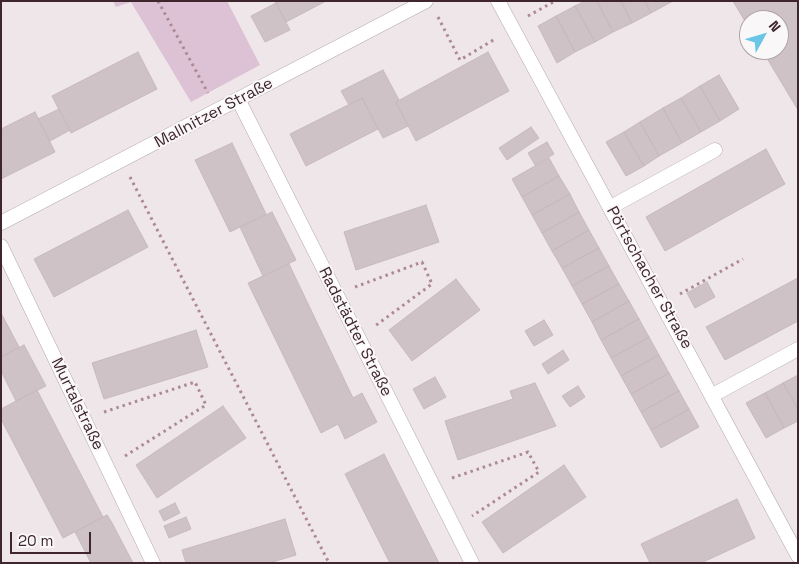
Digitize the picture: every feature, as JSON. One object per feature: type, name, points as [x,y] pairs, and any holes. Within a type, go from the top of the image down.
[{"type":"street","name":"Mallnitzer Straße","points":[[1,223],[238,101],[426,1]]},
{"type":"street","name":"Pörtschacher Straße","points":[[498,1],[713,395],[798,556]]},
{"type":"street","name":"Radstädter Straße","points":[[238,101],[472,563]]},
{"type":"street","points":[[611,207],[715,150]]},
{"type":"street","name":"Murtalstraße","points":[[1,246],[153,563]]},
{"type":"street","points":[[713,395],[798,349]]},
{"type":"path","points":[[158,1],[210,96]]},
{"type":"path","points":[[523,19],[555,1]]},
{"type":"path","points":[[436,15],[460,60],[498,38]]},
{"type":"path","points":[[130,175],[330,563]]},
{"type":"path","points":[[677,296],[743,259]]},
{"type":"path","points":[[355,288],[422,262],[432,284],[375,326]]},
{"type":"path","points":[[101,413],[195,382],[206,405],[122,458]]},
{"type":"path","points":[[451,478],[528,452],[532,458],[538,472],[471,517]]},
{"type":"shaded area","points":[[113,1],[227,1],[260,65],[191,102],[131,2],[116,7]]},
{"type":"building","points":[[275,1],[326,1],[286,22]]},
{"type":"building","points":[[585,1],[597,1],[613,32],[595,42],[575,6]]},
{"type":"building","points":[[597,1],[621,1],[632,23],[613,32]]},
{"type":"building","points":[[621,1],[645,1],[651,13],[632,23]]},
{"type":"building","points":[[645,1],[673,1],[651,13]]},
{"type":"building","points":[[733,1],[798,1],[798,110],[768,60],[789,60],[789,10],[739,11]]},
{"type":"building","points":[[276,3],[290,30],[265,42],[251,16]]},
{"type":"building","points":[[575,6],[595,42],[575,52],[556,16]]},
{"type":"building","points":[[556,16],[575,52],[557,63],[538,26]]},
{"type":"building","points":[[138,52],[157,89],[71,133],[52,96]]},
{"type":"building","points":[[488,52],[509,91],[416,141],[396,102]]},
{"type":"building","points":[[383,70],[399,100],[396,102],[408,126],[383,138],[362,98],[349,105],[341,91]]},
{"type":"building","points":[[719,75],[739,109],[720,121],[700,86]]},
{"type":"building","points":[[700,86],[720,121],[701,132],[681,98]]},
{"type":"building","points":[[362,98],[378,129],[306,166],[290,134]]},
{"type":"building","points":[[681,98],[701,132],[682,143],[663,108]]},
{"type":"building","points":[[663,108],[682,143],[659,156],[640,122]]},
{"type":"building","points":[[59,109],[70,130],[50,141],[38,119]]},
{"type":"building","points":[[35,112],[55,152],[1,179],[1,129]]},
{"type":"building","points":[[640,122],[659,156],[644,166],[624,132]]},
{"type":"building","points":[[531,127],[539,138],[507,160],[499,148]]},
{"type":"building","points":[[624,132],[644,166],[626,176],[606,142]]},
{"type":"building","points":[[547,142],[554,154],[535,165],[528,153]]},
{"type":"building","points":[[232,143],[266,214],[230,232],[195,160]]},
{"type":"building","points":[[766,149],[785,184],[665,251],[646,217]]},
{"type":"building","points":[[549,158],[559,176],[522,197],[512,179]]},
{"type":"building","points":[[559,176],[570,194],[532,215],[522,197]]},
{"type":"building","points":[[570,194],[579,212],[542,233],[532,215]]},
{"type":"building","points":[[426,205],[439,242],[356,270],[344,232]]},
{"type":"building","points":[[128,210],[148,247],[54,297],[34,259]]},
{"type":"building","points":[[272,212],[296,260],[263,276],[240,227]]},
{"type":"building","points":[[579,212],[589,230],[552,251],[542,233]]},
{"type":"building","points":[[589,230],[599,248],[562,268],[552,251]]},
{"type":"building","points":[[599,248],[609,266],[572,286],[562,268]]},
{"type":"building","points":[[289,264],[353,398],[362,393],[377,422],[345,439],[338,424],[321,433],[248,283]]},
{"type":"building","points":[[609,266],[619,284],[582,304],[572,286]]},
{"type":"building","points":[[798,278],[798,321],[725,360],[706,327]]},
{"type":"building","points":[[456,279],[480,310],[412,361],[389,330]]},
{"type":"building","points":[[707,282],[715,297],[695,308],[687,293]]},
{"type":"building","points":[[619,284],[629,301],[592,322],[582,304]]},
{"type":"building","points":[[629,301],[639,319],[601,340],[592,322]]},
{"type":"building","points":[[1,313],[19,347],[1,357]]},
{"type":"building","points":[[639,319],[649,337],[611,358],[601,340]]},
{"type":"building","points":[[544,320],[553,335],[534,346],[525,331]]},
{"type":"building","points":[[196,330],[208,367],[104,399],[92,363]]},
{"type":"building","points":[[649,337],[659,355],[621,376],[611,358]]},
{"type":"building","points":[[24,345],[46,386],[16,401],[1,371],[1,357]]},
{"type":"building","points":[[563,350],[569,360],[548,374],[542,364]]},
{"type":"building","points":[[659,355],[669,373],[631,394],[621,376]]},
{"type":"building","points":[[669,373],[679,391],[641,412],[631,394]]},
{"type":"building","points":[[798,375],[798,409],[783,383]]},
{"type":"building","points":[[435,377],[446,397],[424,409],[413,389]]},
{"type":"building","points":[[535,383],[556,426],[458,460],[445,421],[513,399],[510,391]]},
{"type":"building","points":[[783,383],[798,409],[798,421],[784,428],[765,393]]},
{"type":"building","points":[[578,386],[585,397],[570,407],[562,396]]},
{"type":"building","points":[[37,390],[103,517],[63,538],[1,419],[1,409]]},
{"type":"building","points":[[679,391],[689,409],[651,430],[641,412]]},
{"type":"building","points":[[765,393],[784,428],[766,438],[746,403]]},
{"type":"building","points":[[223,406],[246,438],[157,498],[136,465]]},
{"type":"building","points":[[689,409],[699,427],[661,448],[651,430]]},
{"type":"building","points":[[384,454],[439,563],[390,563],[345,474]]},
{"type":"building","points":[[564,465],[586,497],[503,553],[482,522]]},
{"type":"building","points":[[737,499],[755,538],[701,563],[650,563],[641,544]]},
{"type":"building","points":[[175,503],[180,513],[164,521],[159,511]]},
{"type":"building","points":[[107,515],[133,563],[91,563],[75,532]]},
{"type":"building","points":[[186,517],[191,529],[169,538],[164,526]]},
{"type":"building","points":[[285,519],[296,555],[269,563],[186,563],[182,550]]}]
